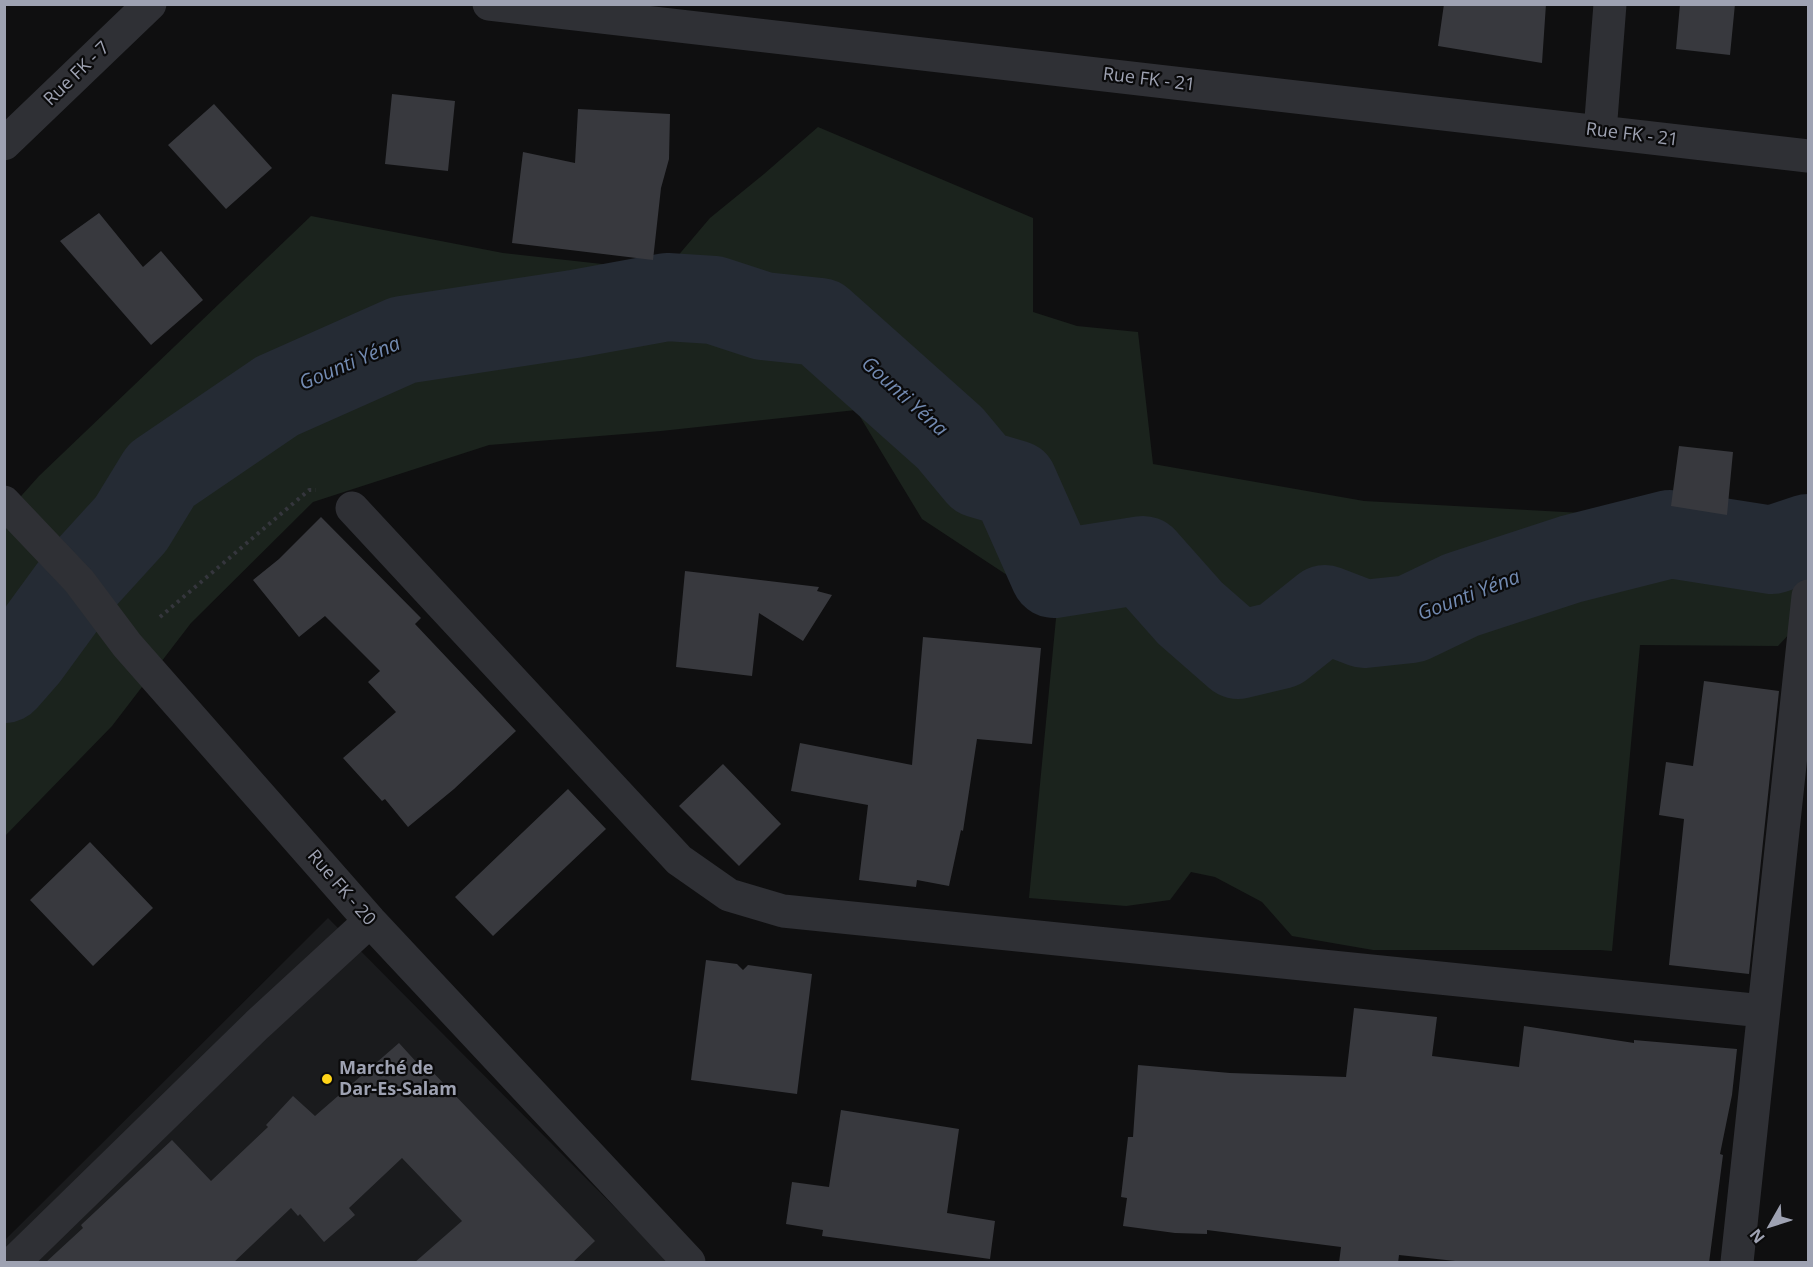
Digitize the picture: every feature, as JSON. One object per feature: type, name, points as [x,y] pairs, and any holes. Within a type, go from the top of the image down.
[{"type":"street","name":"Rue FK - 7","points":[[4,144],[150,4]]},
{"type":"street","name":"Rue FK - 21","points":[[489,4],[1809,156]]},
{"type":"street","points":[[1600,132],[1610,4]]},
{"type":"street","name":"Rue FK - 20","points":[[4,502],[79,581],[127,645],[370,921],[689,1263]]},
{"type":"street","points":[[352,508],[679,860],[729,895],[783,911],[1763,1011]]},
{"type":"street","points":[[1737,1263],[1809,596]]},
{"type":"street","points":[[14,1263],[256,1025],[370,921]]},
{"type":"path","points":[[127,645],[309,490],[331,491],[352,508]]},
{"type":"shaded area","points":[[818,127],[1033,218],[1033,312],[1077,326],[1138,332],[1153,464],[1364,501],[1655,517],[1808,539],[1808,614],[1778,646],[1640,645],[1612,951],[1373,950],[1292,936],[1262,902],[1215,877],[1191,872],[1170,900],[1126,906],[1029,898],[1057,608],[922,519],[856,410],[661,431],[489,445],[313,502],[191,623],[112,726],[5,836],[5,514],[39,476],[311,216],[503,253],[665,271],[710,218]]},
{"type":"shaded area","name":"Marché de Dar-Es-Salam","points":[[328,918],[669,1262],[5,1262],[5,1240]]},
{"type":"building","points":[[1444,4],[1546,4],[1542,63],[1438,46]]},
{"type":"building","points":[[1680,4],[1735,4],[1730,55],[1676,49]]},
{"type":"building","points":[[392,94],[455,101],[448,171],[385,164]]},
{"type":"building","points":[[214,104],[272,168],[226,209],[168,145]]},
{"type":"building","points":[[578,109],[670,114],[669,159],[661,188],[653,260],[512,243],[523,152],[575,163]]},
{"type":"building","points":[[99,213],[143,267],[161,251],[203,300],[151,345],[60,241]]},
{"type":"building","points":[[1679,446],[1733,452],[1727,515],[1671,506]]},
{"type":"building","points":[[321,517],[421,618],[415,624],[516,731],[454,789],[408,827],[385,799],[382,801],[343,758],[396,712],[368,682],[380,671],[325,616],[299,637],[253,580],[279,559]]},
{"type":"building","points":[[685,571],[819,587],[817,591],[832,595],[803,641],[759,613],[752,676],[676,667]]},
{"type":"building","points":[[923,637],[1041,648],[1032,744],[977,739],[963,831],[961,830],[949,886],[917,880],[916,887],[859,880],[868,805],[791,791],[800,743],[912,765]]},
{"type":"building","points":[[1704,681],[1779,691],[1749,974],[1669,965],[1684,819],[1659,815],[1666,762],[1693,766]]},
{"type":"building","points":[[723,764],[781,824],[739,866],[679,806]]},
{"type":"building","points":[[568,789],[606,829],[493,936],[455,897]]},
{"type":"building","points":[[90,842],[153,908],[93,966],[30,900]]},
{"type":"building","points":[[706,960],[737,964],[743,970],[748,965],[812,974],[797,1094],[691,1080]]},
{"type":"building","points":[[1354,1008],[1437,1017],[1432,1056],[1519,1067],[1524,1026],[1634,1043],[1634,1040],[1737,1049],[1732,1095],[1720,1154],[1723,1155],[1709,1263],[1474,1263],[1399,1255],[1398,1263],[1339,1263],[1341,1247],[1207,1230],[1207,1234],[1175,1233],[1123,1226],[1127,1198],[1121,1197],[1128,1137],[1133,1137],[1138,1065],[1230,1073],[1346,1077]]},
{"type":"building","points":[[399,1043],[419,1065],[423,1062],[595,1241],[572,1263],[414,1263],[462,1221],[402,1158],[349,1208],[355,1215],[324,1242],[300,1214],[298,1216],[291,1208],[233,1263],[45,1263],[83,1228],[81,1225],[172,1140],[211,1181],[268,1127],[266,1125],[293,1096],[315,1116]]},
{"type":"building","points":[[841,1110],[959,1129],[947,1213],[995,1221],[990,1259],[822,1236],[823,1230],[786,1224],[792,1182],[829,1187]]},
{"type":"waterway","name":"Gounti Yéna","points":[[4,679],[25,655],[79,581],[131,524],[161,475],[277,396],[403,340],[574,314],[667,297],[714,300],[763,316],[820,322],[950,438],[980,474],[1014,484],[1054,574],[1143,560],[1190,613],[1238,655],[1280,645],[1325,609],[1364,624],[1411,619],[1461,595],[1571,559],[1670,534],[1772,550],[1808,538]]},
{"type":"place","name":"Marché de Dar-Es-Salam","points":[[327,1079]]}]
